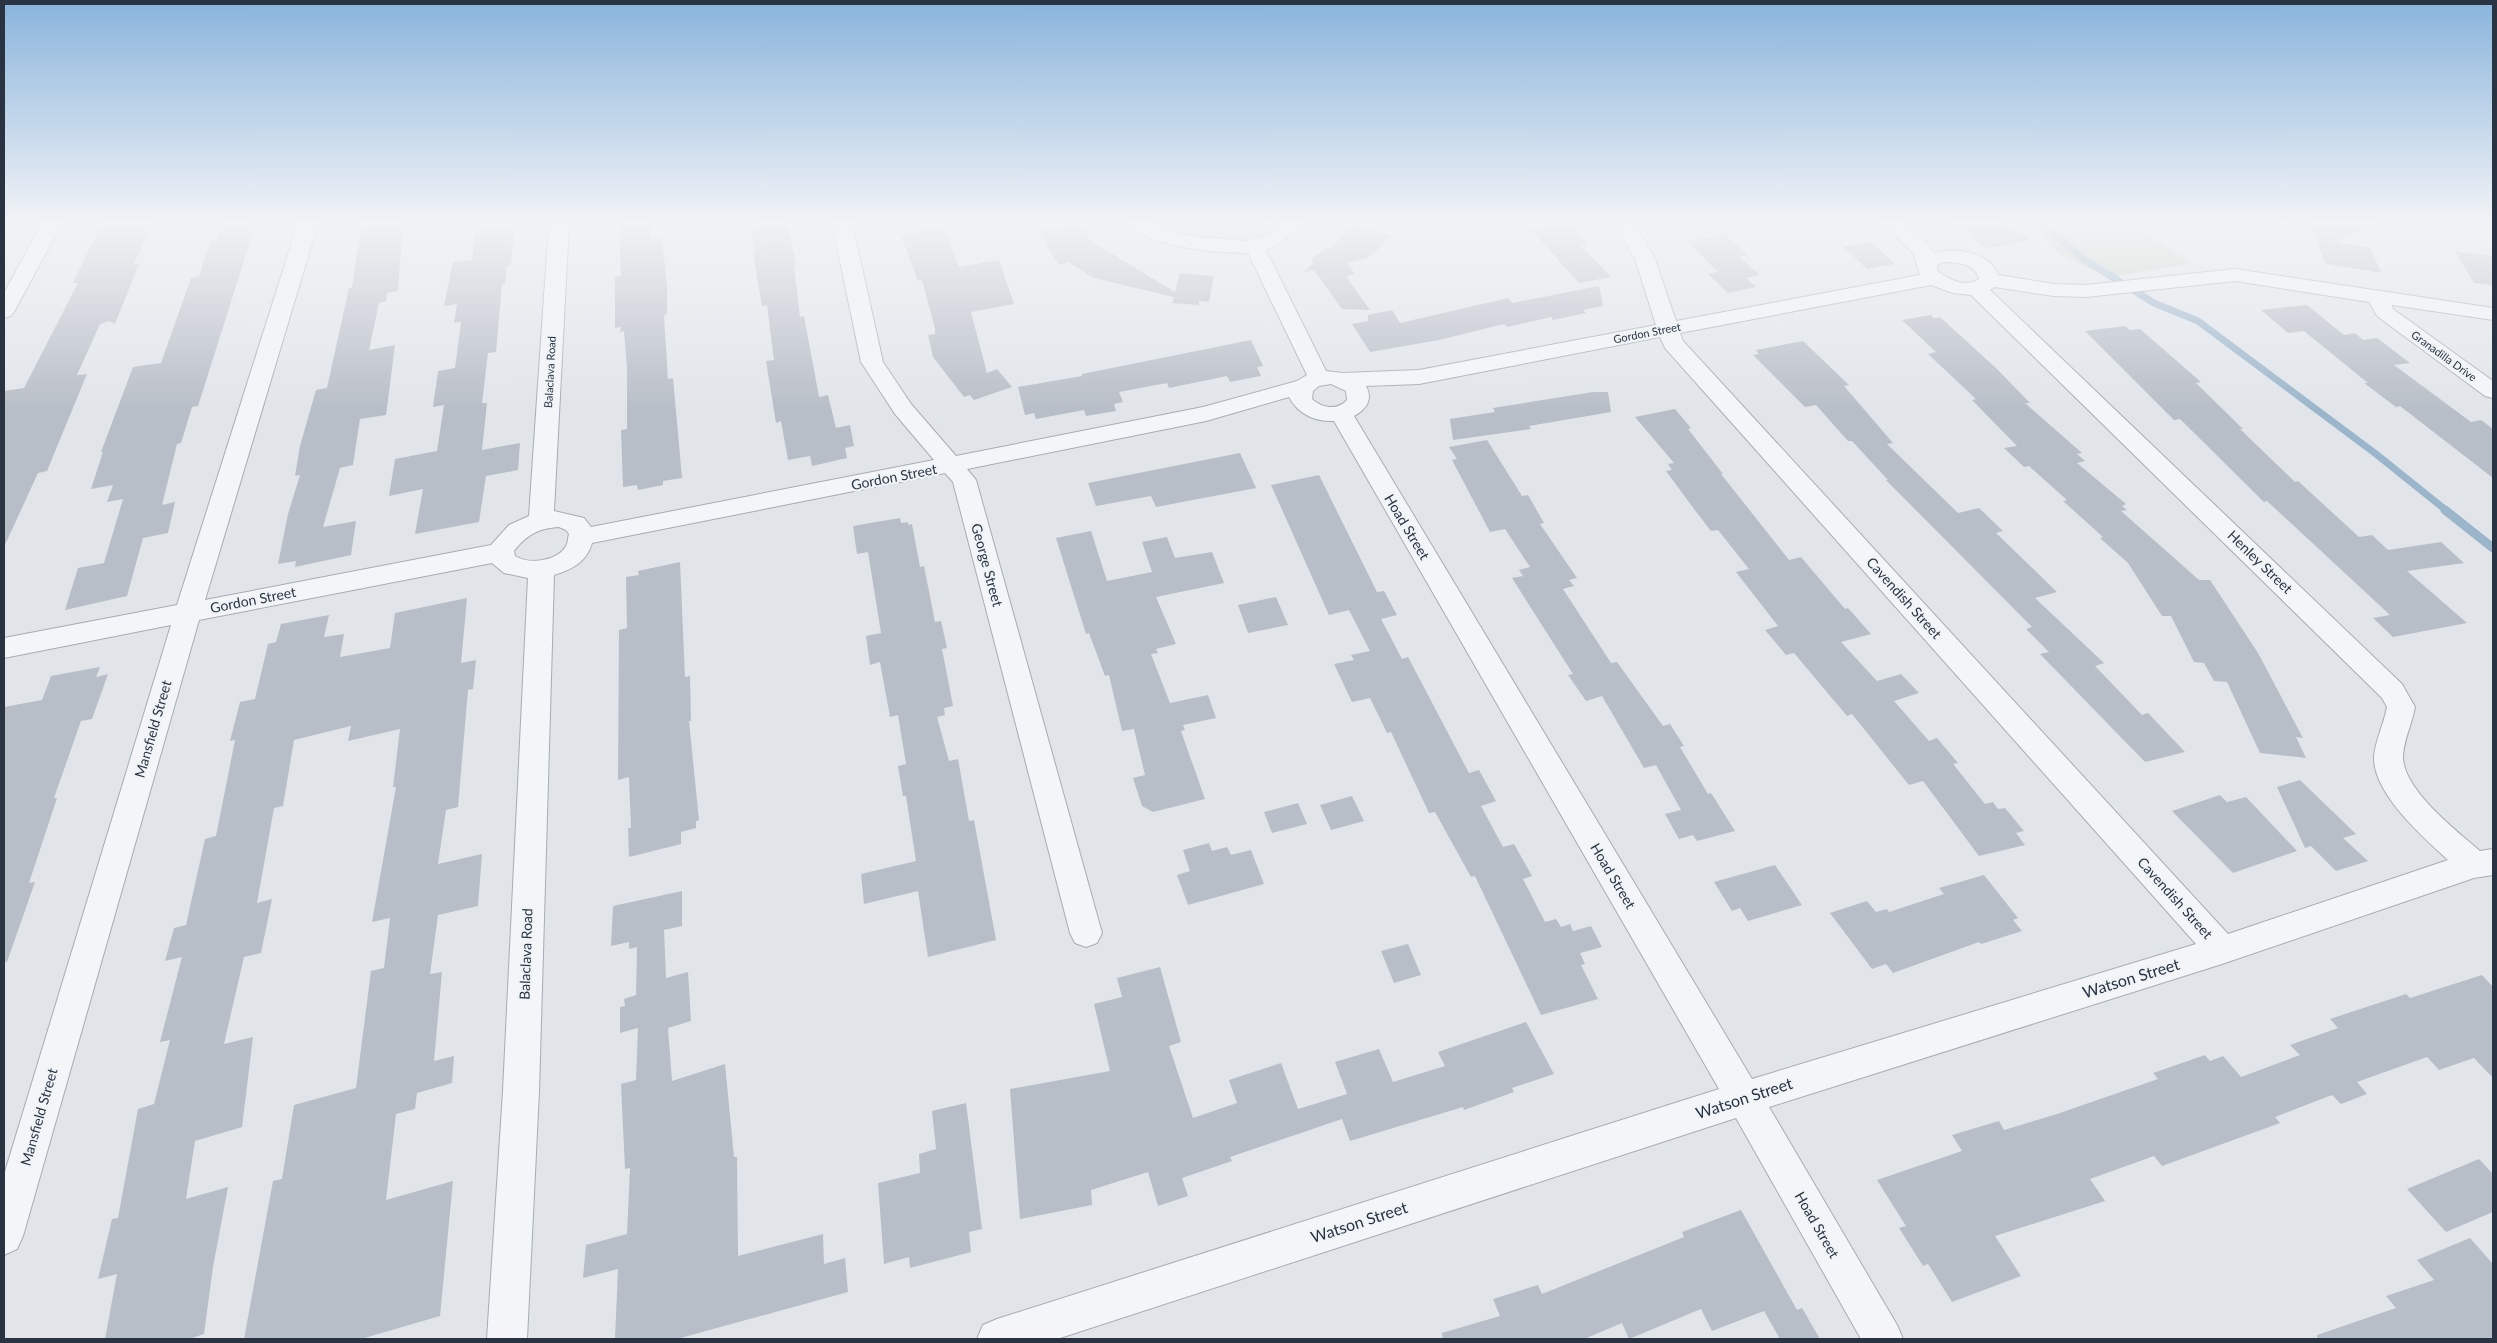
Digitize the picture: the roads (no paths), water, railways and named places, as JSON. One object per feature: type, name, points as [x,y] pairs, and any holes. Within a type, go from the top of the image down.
[{"type":"street","points":[[4,312],[18,286]]},
{"type":"street","name":"Mansfield Street","points":[[4,1236],[188,612],[289,286]]},
{"type":"street","name":"Balaclava Road","points":[[541,520],[555,286]]},
{"type":"street","name":"George Street","points":[[856,286],[872,362],[892,394],[964,480],[1086,933]]},
{"type":"street","points":[[1272,286],[1312,382],[1301,391],[1302,401],[1338,408],[1358,388],[1344,380]]},
{"type":"street","name":"Cavendish Street","points":[[1654,286],[1672,343],[2222,950]]},
{"type":"street","name":"Gordon Street","points":[[582,537],[951,466],[1206,414],[1312,382],[1419,377],[1669,329],[1861,286]]},
{"type":"street","points":[[1955,286],[1968,286]]},
{"type":"street","name":"Henley Street","points":[[1985,286],[2022,313],[2392,691],[2401,707],[2389,764],[2400,788],[2418,812],[2484,864]]},
{"type":"street","points":[[2003,286],[2054,290],[2104,290],[2144,286]]},
{"type":"street","points":[[2304,286],[2493,314]]},
{"type":"street","points":[[2022,313],[2029,297],[2054,290]]},
{"type":"street","name":"Granadilla Drive","points":[[2378,297],[2384,312],[2493,392]]},
{"type":"street","name":"Gordon Street","points":[[1206,414],[1270,408],[1338,408],[1419,377]]},
{"type":"street","name":"Hoad Street","points":[[1338,408],[1744,1098],[1883,1339]]},
{"type":"street","points":[[554,519],[571,522],[580,530],[582,537],[579,546],[572,554],[556,565],[530,571],[513,568],[506,563],[502,552],[505,543],[522,528],[541,520],[554,519]]},
{"type":"street","name":"Gordon Street","points":[[4,648],[502,552]]},
{"type":"street","name":"Balaclava Road","points":[[507,1339],[521,1091],[541,569]]},
{"type":"street","name":"Watson Street","points":[[997,1339],[1744,1098],[2222,950],[2484,864]]},
{"type":"waterway","points":[[2126,286],[2154,303],[2198,321],[2376,454],[2447,511]]},
{"type":"waterway","points":[[2445,510],[2493,548]]}]
